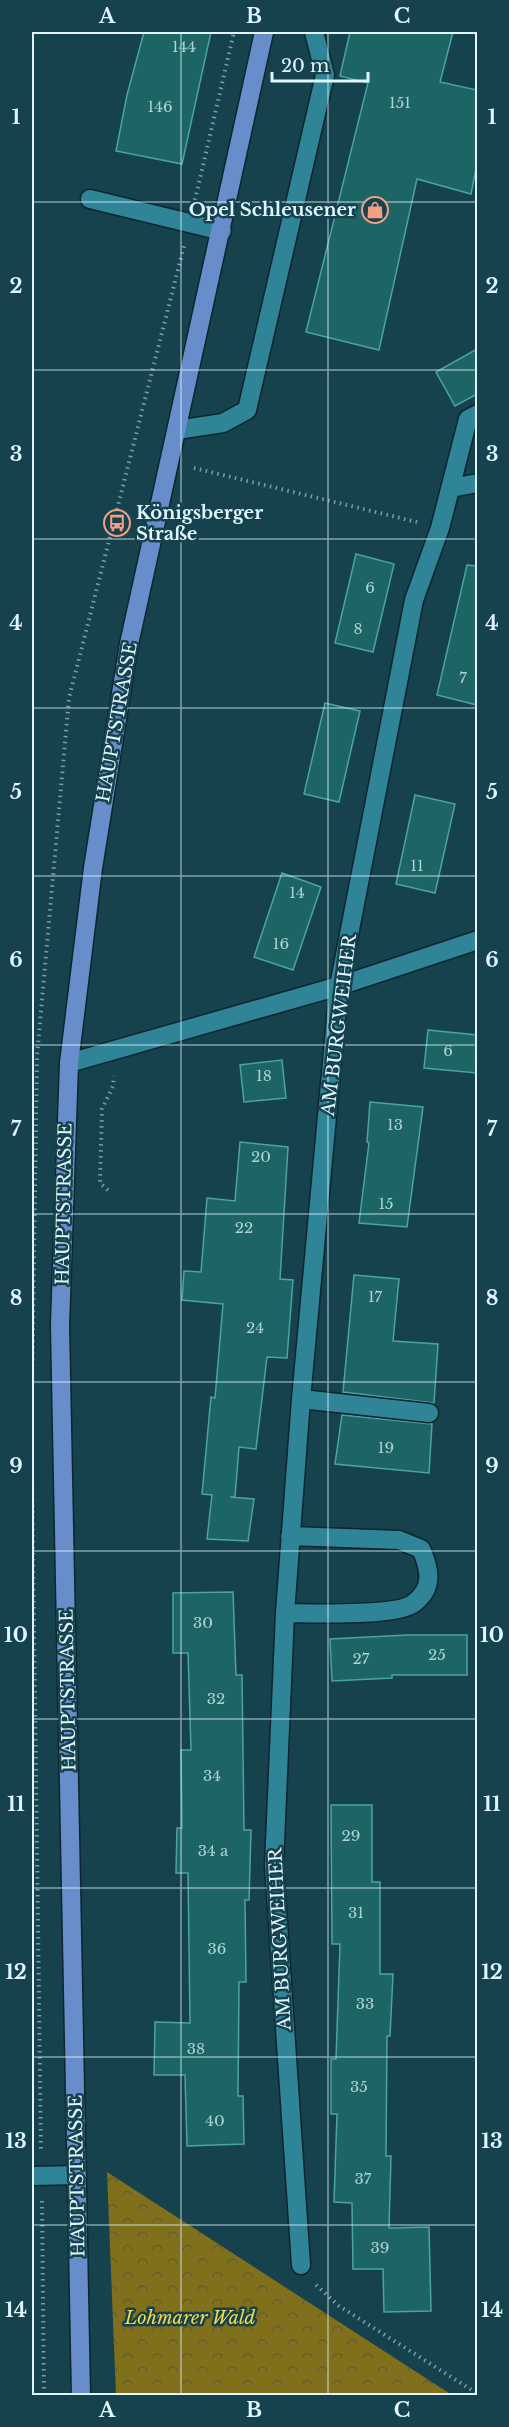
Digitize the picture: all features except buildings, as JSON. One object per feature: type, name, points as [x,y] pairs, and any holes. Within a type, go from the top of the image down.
[{"type":"main road","name":"HAUPTSTRASSE","points":[[81,2396],[60,1325],[69,1063],[93,868],[129,644],[222,231],[264,32]]},
{"type":"street","points":[[177,430],[223,423],[247,410],[325,75],[314,32]]},
{"type":"street","points":[[90,199],[222,231]]},
{"type":"street","name":"AM BURGWEIHER","points":[[301,2265],[274,1865],[290,1536],[339,986],[414,600],[440,528],[468,419],[477,414]]},
{"type":"street","points":[[451,488],[477,483]]},
{"type":"street","points":[[69,1063],[339,986],[477,940]]},
{"type":"street","points":[[301,1400],[429,1413]]},
{"type":"street","points":[[285,1613],[380,1612],[413,1605],[427,1589],[430,1568],[421,1549],[399,1540],[290,1536]]},
{"type":"street","points":[[36,2176],[77,2175]]},
{"type":"path","points":[[32,1396],[37,1056],[69,698],[132,457],[234,32]]},
{"type":"path","points":[[170,462],[440,528]]},
{"type":"path","points":[[108,1190],[100,1183],[102,1109],[113,1086],[116,1051]]},
{"type":"path","points":[[32,1475],[36,2176],[44,2396]]},
{"type":"path","points":[[301,2265],[309,2278],[339,2306],[477,2394]]},
{"type":"green space","name":"Lohmarer Wald","points":[[107,2172],[452,2395],[116,2395]]},
{"type":"place","name":"Opel Schleusener","points":[[375,210]]},
{"type":"place","name":"Königsberger Straße","points":[[117,523]]}]
